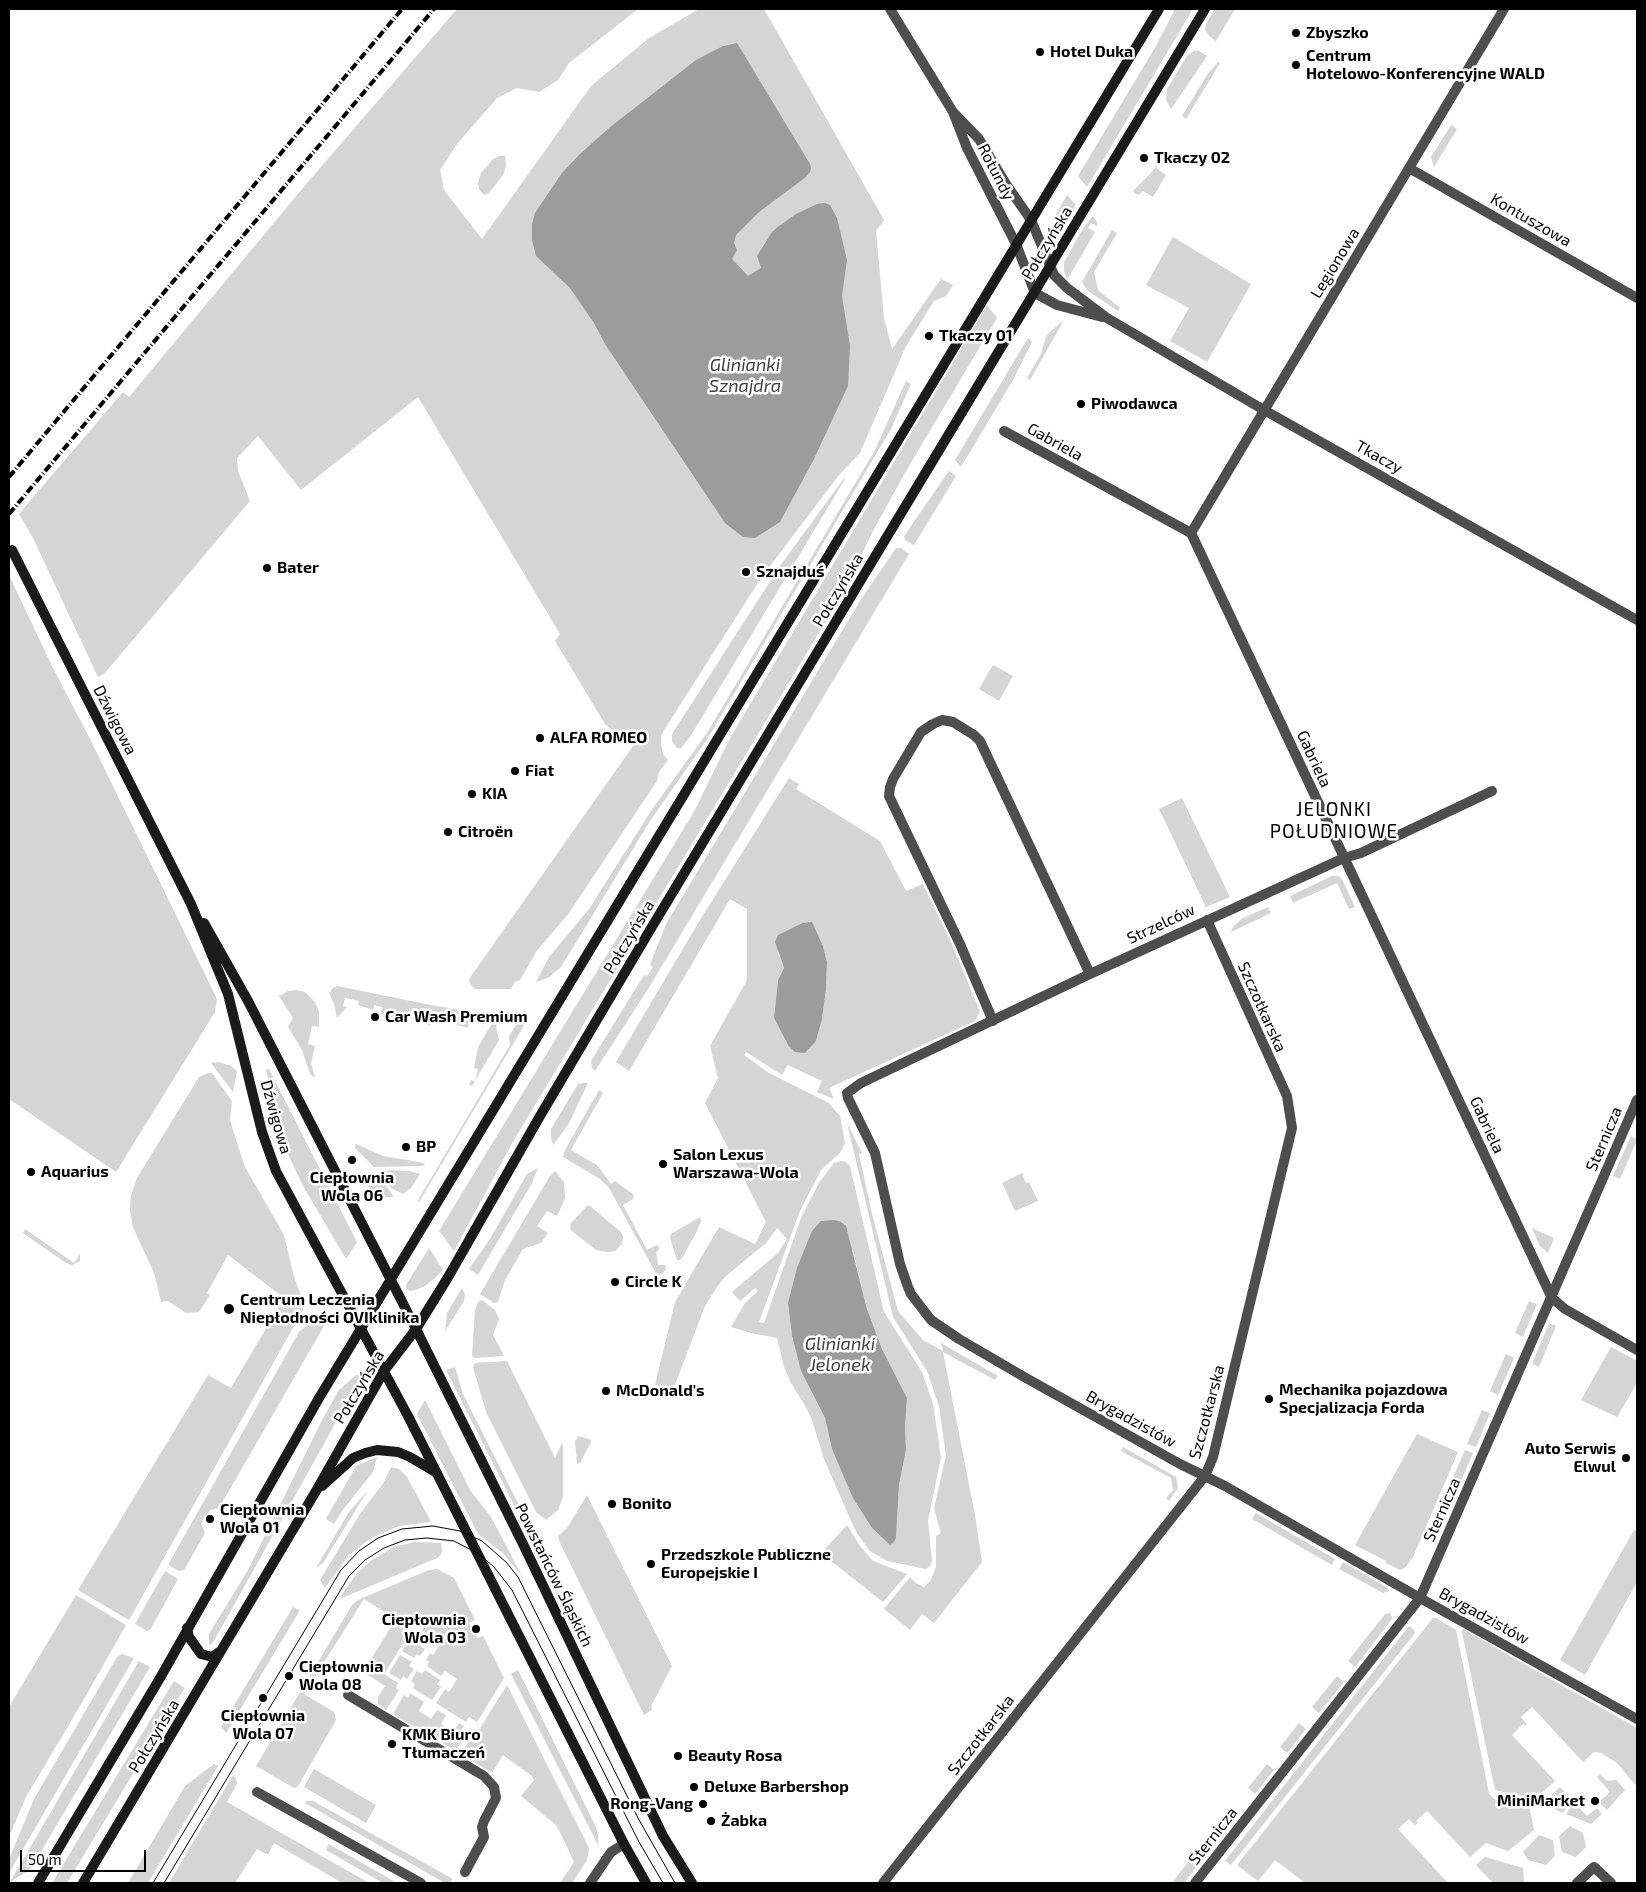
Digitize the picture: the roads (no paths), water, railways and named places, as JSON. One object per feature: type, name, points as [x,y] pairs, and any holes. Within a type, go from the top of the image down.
[{"type":"main road","name":"Połczyńska","points":[[38,1883],[160,1678],[314,1406],[390,1278],[693,782],[1159,9]]},
{"type":"main road","name":"Połczyńska","points":[[83,1883],[316,1491],[384,1371],[416,1329],[650,930],[1206,9]]},
{"type":"main road","name":"Dźwigowa","points":[[12,550],[191,904],[228,994],[262,1132],[276,1171],[361,1327]]},
{"type":"main road","name":"Dźwigowa","points":[[191,904],[222,953],[248,1001],[390,1278]]},
{"type":"main road","name":"Powstańców Śląskich","points":[[390,1278],[528,1555],[663,1836],[692,1883]]},
{"type":"main road","points":[[361,1327],[438,1474],[624,1844],[646,1883]]},
{"type":"main road","points":[[316,1491],[353,1458],[364,1452],[378,1450],[398,1452],[438,1474]]},
{"type":"main road","points":[[188,1628],[191,1640],[204,1655],[212,1656],[222,1650]]},
{"type":"street","name":"Rotundy","points":[[890,9],[953,112],[967,148],[1016,244]]},
{"type":"street","name":"Legionowa","points":[[1191,533],[1504,9]]},
{"type":"street","name":"Rotundy","points":[[953,112],[978,139],[1031,220]]},
{"type":"street","name":"Kontuszowa","points":[[1409,168],[1637,298]]},
{"type":"street","name":"Tkaczy","points":[[1031,220],[1050,268],[1058,280],[1107,318],[1264,410],[1637,620]]},
{"type":"street","points":[[1016,244],[1035,293]]},
{"type":"street","name":"Tkaczy","points":[[1035,293],[1057,305],[1107,318]]},
{"type":"street","name":"Gabriela","points":[[1004,431],[1191,533],[1552,1298]]},
{"type":"street","points":[[993,1021],[960,944],[889,796],[893,779],[925,727],[942,720],[953,722],[980,741],[1090,974]]},
{"type":"street","name":"Strzelców","points":[[847,1092],[1090,974],[1344,858],[1361,853],[1492,791]]},
{"type":"street","name":"Szczotkarska","points":[[883,1883],[1205,1476],[1213,1456],[1292,1128],[1287,1096],[1207,920]]},
{"type":"street","name":"Brygadzistów","points":[[847,1092],[853,1111],[875,1153],[900,1264],[908,1287],[930,1320],[1026,1378],[1225,1486],[1420,1598],[1637,1718]]},
{"type":"street","name":"Sternicza","points":[[1195,1883],[1420,1598],[1637,1100]]},
{"type":"street","points":[[1552,1298],[1565,1309],[1637,1350]]},
{"type":"street","points":[[348,1695],[484,1776],[494,1787],[496,1798],[482,1827],[484,1837],[465,1872]]},
{"type":"street","points":[[257,1792],[422,1883]]},
{"type":"street","points":[[590,1883],[611,1852],[624,1844]]},
{"type":"street","points":[[1577,1883],[1594,1868],[1611,1883]]},
{"type":"water","name":"Glinianki Sznajdra","points":[[737,43],[811,168],[806,177],[759,212],[736,235],[734,243],[737,250],[732,259],[748,276],[761,268],[757,256],[772,232],[796,214],[817,204],[825,203],[830,205],[837,218],[847,260],[842,296],[850,346],[848,386],[814,459],[780,522],[755,538],[743,537],[725,523],[605,344],[594,323],[570,288],[536,256],[532,240],[532,224],[535,213],[562,173],[580,154],[609,128],[696,60],[723,46]]},
{"type":"water","points":[[812,922],[823,946],[827,962],[826,990],[822,1019],[816,1041],[805,1053],[795,1052],[788,1045],[774,1018],[778,980],[784,968],[775,942],[778,935],[802,923]]},
{"type":"water","name":"Glinianki Jelonek","points":[[834,1220],[846,1226],[867,1309],[882,1349],[907,1398],[906,1450],[899,1485],[896,1538],[890,1545],[872,1528],[853,1498],[832,1449],[825,1418],[801,1371],[792,1336],[788,1303],[797,1268],[812,1231],[821,1221]]},
{"type":"tram line","points":[[153,1883],[341,1570],[359,1551],[378,1538],[402,1529],[433,1526],[460,1531],[482,1541],[506,1562],[518,1577],[639,1820],[675,1883]]},
{"type":"tram line","points":[[164,1883],[349,1576],[365,1560],[384,1548],[405,1540],[427,1538],[454,1541],[479,1554],[494,1567],[512,1590],[639,1842],[663,1883]]},
{"type":"railway","points":[[9,477],[402,9]]},
{"type":"railway","points":[[9,514],[434,9]]},
{"type":"place","name":"Zbyszko","points":[[1296,33]]},
{"type":"place","name":"Hotel Duka","points":[[1040,52]]},
{"type":"place","name":"Centrum Hotelowo-Konferencyjne WALD","points":[[1296,65]]},
{"type":"place","name":"Tkaczy 02","points":[[1144,158]]},
{"type":"place","name":"Tkaczy 01","points":[[929,336]]},
{"type":"place","name":"Piwodawca","points":[[1081,404]]},
{"type":"place","name":"Bater","points":[[267,568]]},
{"type":"place","name":"Sznajduś","points":[[746,572]]},
{"type":"place","name":"ALFA ROMEO","points":[[540,738]]},
{"type":"place","name":"Fiat","points":[[515,771]]},
{"type":"place","name":"KIA","points":[[472,794]]},
{"type":"place","name":"Citroën","points":[[448,832]]},
{"type":"place","name":"Car Wash Premium","points":[[375,1017]]},
{"type":"place","name":"BP","points":[[406,1147]]},
{"type":"place","name":"Ciepłownia Wola 06","points":[[352,1160]]},
{"type":"place","name":"Salon Lexus Warszawa-Wola","points":[[663,1164]]},
{"type":"place","name":"Aquarius","points":[[31,1172]]},
{"type":"place","name":"Circle K","points":[[615,1282]]},
{"type":"place","name":"Centrum Leczenia Niepłodności OVIklinika","points":[[229,1309]]},
{"type":"place","name":"McDonald's","points":[[606,1391]]},
{"type":"place","name":"Mechanika pojazdowa Specjalizacja Forda","points":[[1269,1399]]},
{"type":"place","name":"Auto Serwis Elwul","points":[[1626,1458]]},
{"type":"place","name":"Bonito","points":[[612,1504]]},
{"type":"place","name":"Ciepłownia Wola 01","points":[[210,1519]]},
{"type":"place","name":"Przedszkole Publiczne Europejskie I","points":[[651,1564]]},
{"type":"place","name":"Ciepłownia Wola 03","points":[[476,1629]]},
{"type":"place","name":"Ciepłownia Wola 08","points":[[289,1676]]},
{"type":"place","name":"Ciepłownia Wola 07","points":[[263,1698]]},
{"type":"place","name":"KMK Biuro Tłumaczeń","points":[[392,1744]]},
{"type":"place","name":"Beauty Rosa","points":[[678,1756]]},
{"type":"place","name":"Deluxe Barbershop","points":[[694,1787]]},
{"type":"place","name":"MiniMarket","points":[[1595,1801]]},
{"type":"place","name":"Rong-Vang","points":[[703,1804]]},
{"type":"place","name":"Żabka","points":[[711,1821]]},
{"type":"district","name":"JELONKI POŁUDNIOWE","points":[[1334,821]]}]
